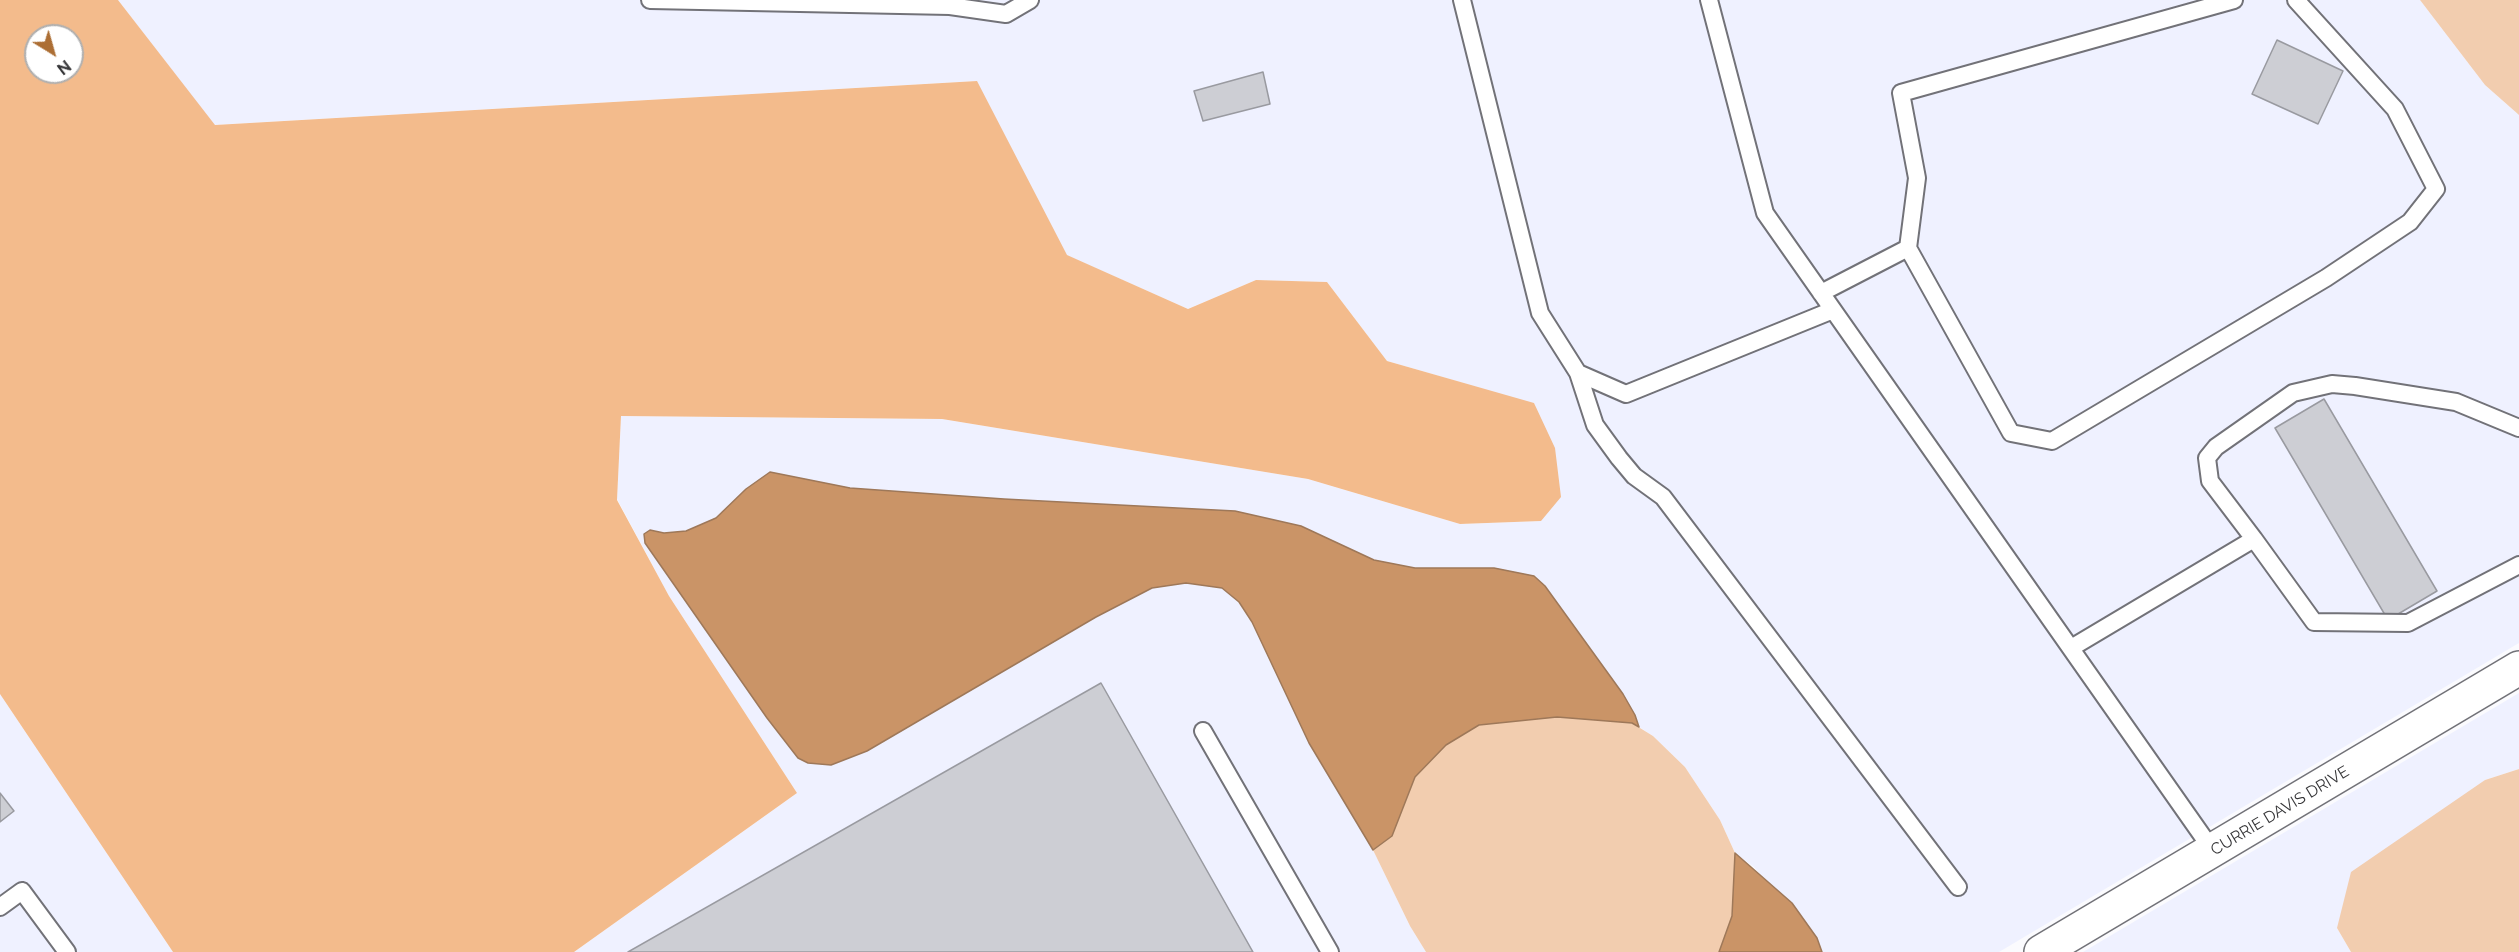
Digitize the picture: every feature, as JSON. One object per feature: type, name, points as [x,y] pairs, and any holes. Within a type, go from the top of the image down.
[{"type":"street","name":"CURRIE DAVIS DRIVE","points":[[2041,952],[2519,668]]},
{"type":"lane","points":[[650,0],[950,3],[1006,14],[1030,0]]},
{"type":"lane","points":[[1461,0],[1540,313],[1578,373],[1595,425],[1634,476],[1663,497],[1958,887]]},
{"type":"lane","points":[[1709,0],[1765,213],[2213,851]]},
{"type":"lane","points":[[2234,0],[1901,93],[1917,178],[1908,248],[2011,433],[2052,441],[2326,278],[2410,222],[2436,189],[2395,109],[2296,0]]},
{"type":"lane","points":[[1821,293],[1908,248]]},
{"type":"lane","points":[[1578,373],[1626,394],[1833,310]]},
{"type":"lane","points":[[2519,428],[2456,402],[2332,384],[2293,393],[2216,447],[2207,458],[2210,481],[2314,622],[2408,623],[2519,565]]},
{"type":"lane","points":[[2070,648],[2254,538]]},
{"type":"lane","points":[[1203,731],[1330,952]]},
{"type":"lane","points":[[0,907],[22,891],[67,952]]},
{"type":"shaded area","points":[[0,0],[118,0],[215,125],[977,81],[1067,255],[1188,309],[1256,280],[1327,282],[1387,361],[1534,403],[1555,448],[1561,497],[1541,521],[1460,524],[1308,479],[942,419],[621,416],[617,500],[669,596],[797,793],[574,952],[173,952],[0,694]]},
{"type":"shaded area","points":[[118,0],[2420,0],[2485,85],[2519,115],[2519,643],[1999,952],[1822,952],[1817,938],[1754,867],[1735,853],[1720,820],[1685,767],[1653,736],[1639,727],[1623,694],[1545,586],[1534,576],[1494,568],[1415,568],[1374,560],[1301,526],[1235,511],[850,488],[797,477],[746,489],[716,518],[686,531],[664,533],[649,530],[645,543],[767,718],[798,758],[867,751],[1096,617],[1152,588],[1186,583],[1222,588],[1238,602],[1251,622],[1309,743],[1373,850],[1410,926],[1426,952],[574,952],[797,793],[669,596],[617,499],[621,416],[942,419],[1308,479],[1460,524],[1541,521],[1535,404],[1387,361],[1327,282],[1256,280],[1188,309],[1066,255],[976,81],[214,125]]},
{"type":"shaded area","points":[[2420,0],[2519,0],[2519,115],[2485,85]]},
{"type":"shaded area","points":[[770,472],[850,488],[1235,511],[1301,526],[1374,560],[1415,568],[1494,568],[1534,576],[1545,586],[1623,694],[1639,727],[1632,723],[1557,717],[1479,725],[1446,745],[1415,777],[1392,836],[1373,850],[1309,743],[1252,622],[1239,602],[1222,588],[1186,583],[1152,588],[1096,617],[867,751],[831,765],[808,763],[798,758],[767,718],[645,543],[644,534],[650,530],[664,533],[686,531],[716,518],[746,489]]},
{"type":"shaded area","points":[[2519,693],[2519,769],[2485,780],[2337,928],[2351,952],[2083,952]]},
{"type":"shaded area","points":[[0,694],[173,952],[0,952]]},
{"type":"shaded area","points":[[1557,717],[1632,723],[1653,736],[1685,767],[1720,820],[1735,853],[1732,916],[1719,952],[1426,952],[1410,926],[1373,850],[1392,836],[1415,777],[1446,745],[1479,725]]},
{"type":"shaded area","points":[[2519,769],[2519,952],[2351,952],[2337,928],[2351,872],[2485,780]]},
{"type":"shaded area","points":[[1735,853],[1792,903],[1817,938],[1822,952],[1719,952],[1732,916]]},
{"type":"building","points":[[2277,40],[2343,71],[2318,124],[2252,94]]},
{"type":"building","points":[[1263,72],[1270,104],[1203,121],[1194,91]]},
{"type":"building","points":[[2324,399],[2437,591],[2388,620],[2275,428]]},
{"type":"building","points":[[1101,683],[1253,952],[628,952]]},
{"type":"building","points":[[0,793],[14,811],[0,822]]}]
